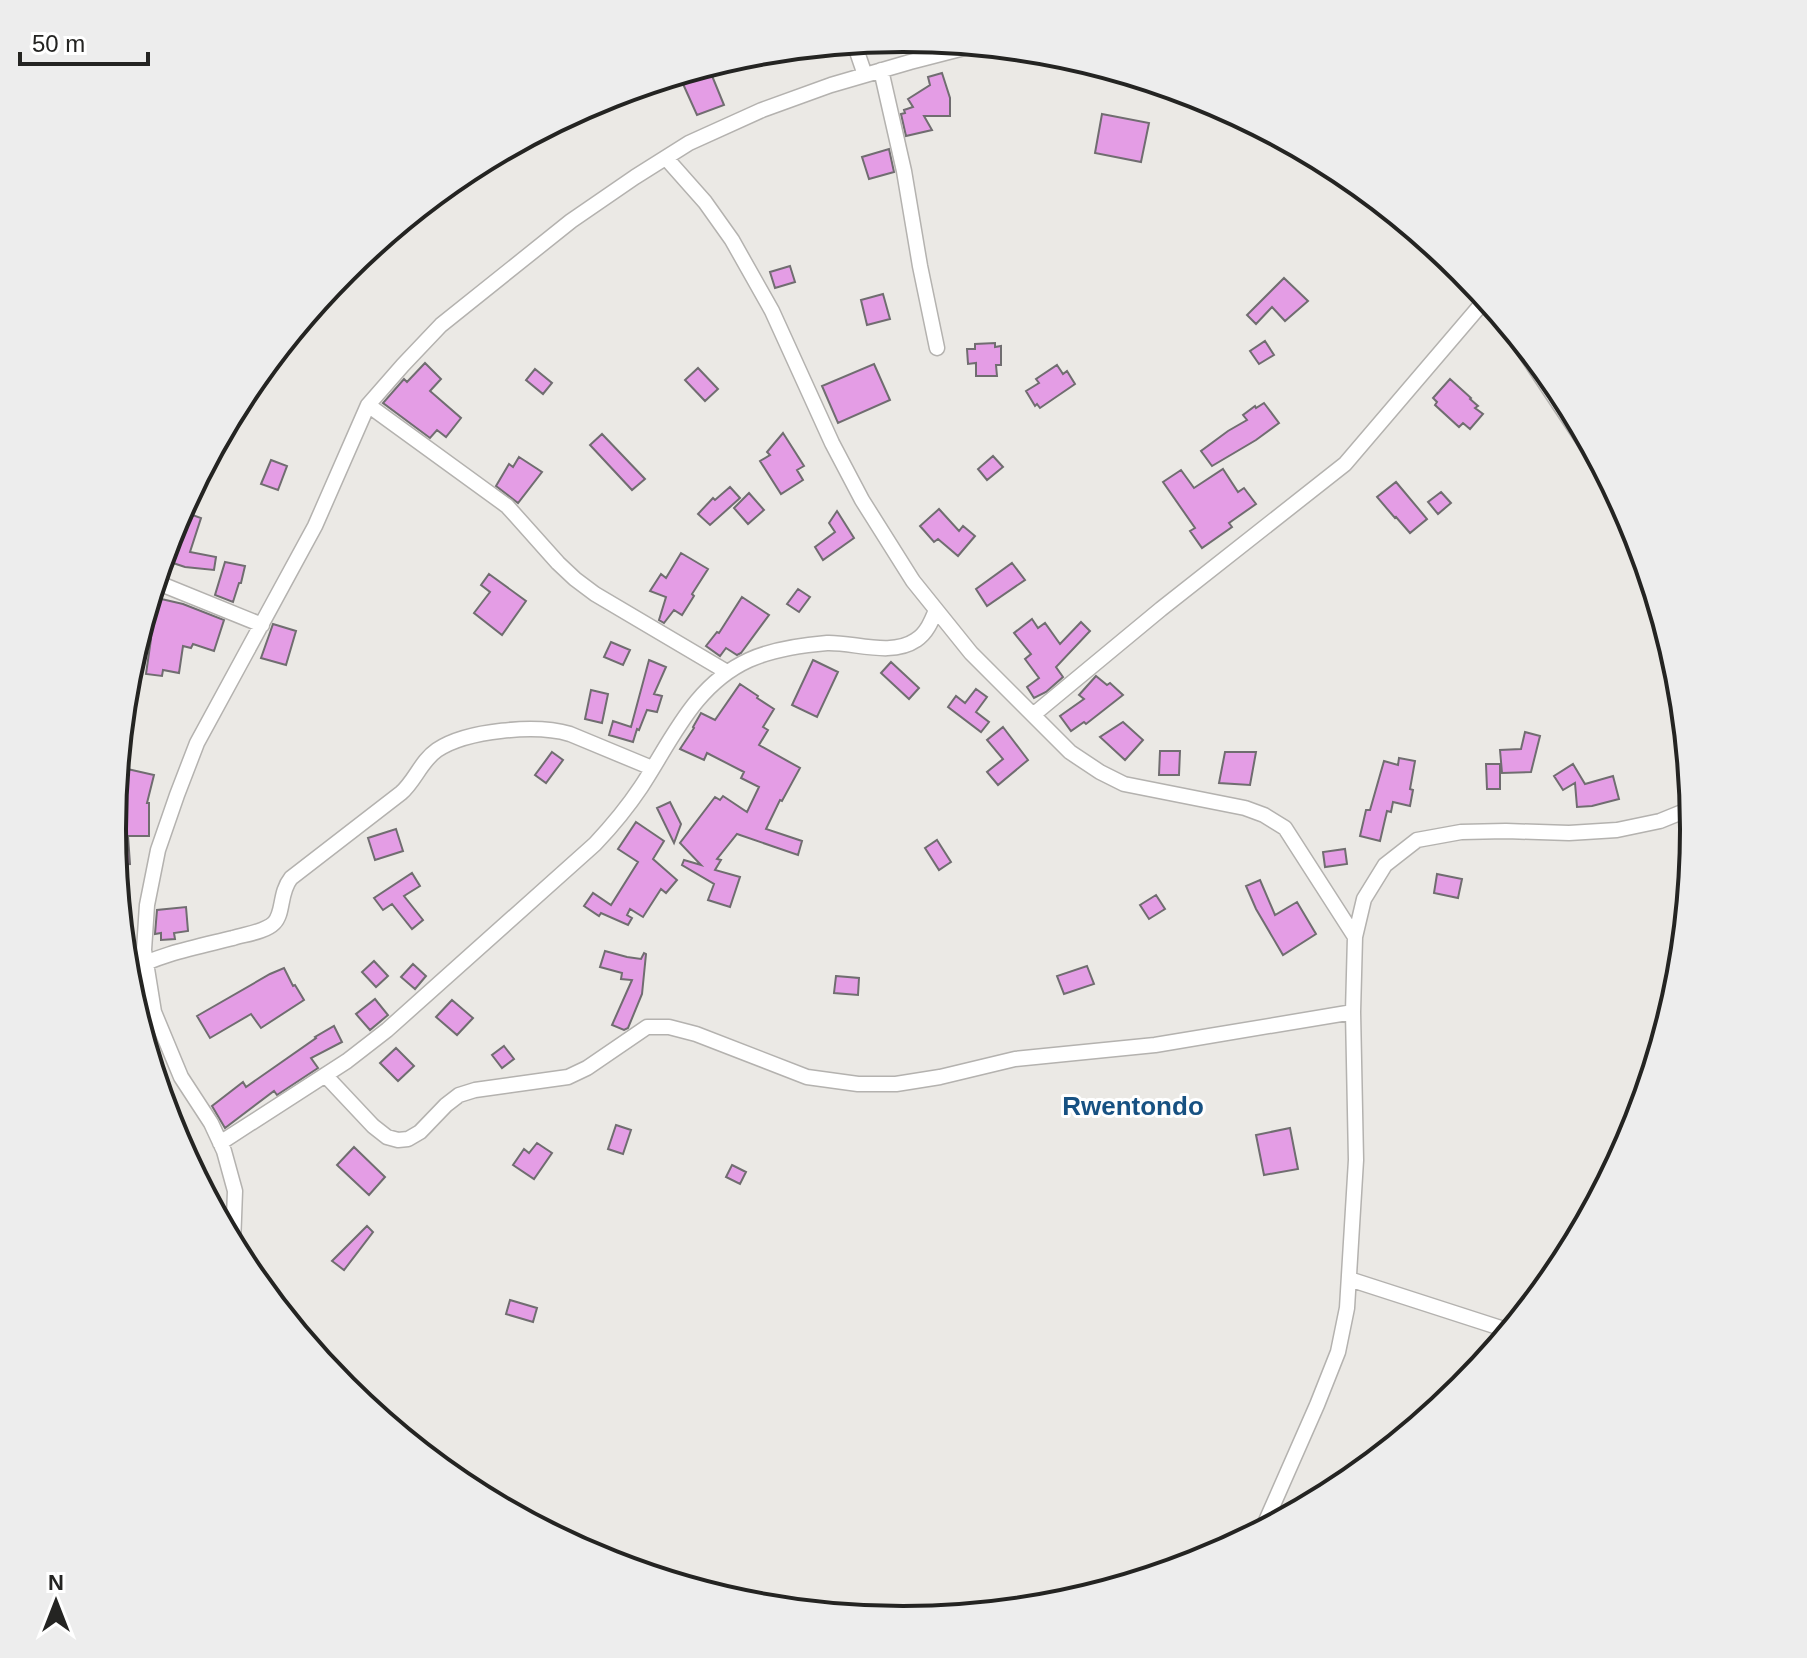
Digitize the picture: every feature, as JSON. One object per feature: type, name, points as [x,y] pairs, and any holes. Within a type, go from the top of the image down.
[{"type":"street","points":[[858,54],[865,75]]},
{"type":"street","points":[[234,1222],[235,1191],[220,1143],[211,1123],[181,1077],[154,1012],[144,950],[147,905],[158,850],[197,743],[315,526],[368,405],[441,325],[571,221],[689,143],[762,110],[881,70],[943,54]]},
{"type":"street","points":[[881,70],[904,171],[937,348]]},
{"type":"street","points":[[666,158],[705,202],[732,240],[772,311],[832,443],[862,500],[913,581],[971,653],[1070,752],[1100,772],[1124,784],[1245,808],[1285,828],[1355,937]]},
{"type":"street","points":[[1033,715],[1345,464],[1479,307]]},
{"type":"street","points":[[368,405],[507,506],[567,571],[595,594],[727,672]]},
{"type":"street","points":[[166,586],[262,625]]},
{"type":"street","points":[[220,1143],[325,1075],[387,1030],[595,844],[621,817],[688,711],[727,672],[751,659],[796,647],[828,643],[898,647],[917,640],[929,626],[936,610]]},
{"type":"street","points":[[139,965],[256,932],[276,922],[285,885],[291,878],[401,793],[424,762],[451,743],[485,733],[542,728],[570,734],[652,768]]},
{"type":"street","points":[[1269,1514],[1338,1352],[1347,1308],[1356,1160],[1355,937],[1364,899],[1385,865],[1417,840],[1461,832],[1617,830],[1660,821],[1680,813]]},
{"type":"street","points":[[325,1075],[373,1126],[387,1137],[398,1140],[408,1139],[420,1132],[459,1095],[568,1077],[587,1068],[647,1027],[669,1027],[696,1034],[807,1077],[896,1084],[1015,1059],[1155,1045],[1353,1012]]},
{"type":"street","points":[[1349,1279],[1499,1327]]},
{"type":"building","points":[[942,73],[950,98],[950,116],[924,116],[932,130],[906,136],[901,114],[913,107],[908,99],[930,85],[928,77]]},
{"type":"building","points":[[712,76],[724,105],[697,115],[683,84]]},
{"type":"building","points":[[1102,114],[1149,123],[1141,162],[1095,153]]},
{"type":"building","points":[[889,149],[894,172],[869,179],[862,157]]},
{"type":"building","points":[[790,266],[795,282],[775,288],[770,272]]},
{"type":"building","points":[[1284,278],[1308,301],[1285,321],[1272,307],[1256,324],[1247,315]]},
{"type":"building","points":[[883,294],[890,319],[867,325],[861,300]]},
{"type":"building","points":[[1265,341],[1274,355],[1259,364],[1250,351]]},
{"type":"building","points":[[995,343],[995,347],[1001,346],[1001,365],[996,365],[997,376],[976,376],[976,363],[968,364],[967,349],[975,349],[975,344]]},
{"type":"building","points":[[425,363],[441,379],[430,391],[461,418],[446,437],[437,430],[430,438],[383,403],[404,379],[407,382]]},
{"type":"building","points":[[874,364],[890,400],[838,423],[822,386]]},
{"type":"building","points":[[1057,365],[1063,374],[1067,371],[1075,384],[1040,408],[1037,404],[1035,406],[1026,391],[1039,383],[1036,379]]},
{"type":"building","points":[[698,368],[718,389],[705,401],[685,380]]},
{"type":"building","points":[[535,369],[552,383],[543,394],[526,380]]},
{"type":"building","points":[[1450,379],[1483,414],[1470,429],[1463,423],[1459,427],[1435,405],[1437,402],[1433,398]]},
{"type":"building","points":[[1264,403],[1279,423],[1212,466],[1201,451],[1247,420],[1243,415]]},
{"type":"building","points":[[783,433],[804,466],[797,470],[803,480],[781,494],[760,461],[770,455],[767,452]]},
{"type":"building","points":[[602,434],[645,479],[632,490],[590,445]]},
{"type":"building","points":[[993,456],[1003,467],[987,480],[978,469]]},
{"type":"building","points":[[519,457],[542,472],[518,503],[496,486],[509,464],[513,467]]},
{"type":"building","points":[[271,460],[287,466],[278,490],[261,484]]},
{"type":"building","points":[[1223,469],[1238,492],[1244,488],[1256,504],[1229,523],[1232,527],[1202,548],[1190,531],[1195,528],[1163,482],[1181,470],[1194,488]]},
{"type":"building","points":[[1396,482],[1427,519],[1410,533],[1377,497]]},
{"type":"building","points":[[730,487],[740,498],[710,525],[698,514],[713,498],[715,500]]},
{"type":"building","points":[[1441,492],[1451,503],[1438,514],[1428,502]]},
{"type":"building","points":[[749,493],[764,510],[748,524],[734,508]]},
{"type":"building","points":[[939,509],[959,531],[963,526],[975,536],[958,556],[938,539],[934,542],[920,526]]},
{"type":"building","points":[[837,511],[854,538],[823,560],[815,547],[835,532],[829,523]]},
{"type":"building","points":[[193,515],[201,518],[190,552],[216,557],[214,570],[174,563]]},
{"type":"building","points":[[681,553],[708,569],[682,615],[674,610],[664,623],[659,620],[666,597],[650,591],[661,574],[666,578]]},
{"type":"building","points":[[225,562],[245,566],[233,602],[215,595]]},
{"type":"building","points":[[1012,563],[1025,580],[987,606],[976,589]]},
{"type":"building","points":[[489,574],[526,601],[502,635],[474,613],[490,592],[481,585]]},
{"type":"building","points":[[798,589],[810,597],[799,612],[787,604]]},
{"type":"building","points":[[742,597],[769,615],[741,653],[737,655],[726,648],[720,656],[706,646],[719,633]]},
{"type":"building","points":[[162,599],[224,620],[214,651],[193,644],[191,648],[183,646],[179,673],[163,670],[162,676],[146,674]]},
{"type":"building","points":[[1032,619],[1038,628],[1045,623],[1060,644],[1081,622],[1090,631],[1056,667],[1063,677],[1034,698],[1027,687],[1039,678],[1025,659],[1031,654],[1014,633]]},
{"type":"building","points":[[273,624],[296,631],[286,665],[261,658]]},
{"type":"building","points":[[611,642],[630,650],[623,665],[604,657]]},
{"type":"building","points":[[649,660],[666,667],[654,694],[662,696],[657,712],[647,710],[633,742],[609,735],[613,721],[631,727]]},
{"type":"building","points":[[813,660],[838,672],[817,717],[792,705]]},
{"type":"building","points":[[891,662],[919,688],[909,699],[881,673]]},
{"type":"building","points":[[1096,676],[1123,695],[1086,724],[1084,722],[1071,731],[1060,716],[1084,699],[1079,695]]},
{"type":"building","points":[[740,684],[774,709],[763,727],[768,730],[759,745],[800,768],[766,829],[802,841],[798,855],[737,834],[717,859],[721,860],[715,870],[740,877],[730,907],[708,900],[714,884],[682,865],[684,860],[701,865],[680,843],[715,797],[720,800],[723,796],[747,812],[759,787],[741,778],[744,772],[707,753],[704,760],[680,749],[701,713],[715,720]]},
{"type":"building","points":[[976,689],[987,697],[976,712],[989,722],[981,732],[948,707],[956,696],[965,703]]},
{"type":"building","points":[[591,690],[608,694],[602,723],[585,719]]},
{"type":"building","points":[[1123,722],[1143,740],[1125,760],[1100,737]]},
{"type":"building","points":[[1003,727],[1028,760],[998,785],[987,772],[1003,759],[987,740]]},
{"type":"building","points":[[1525,732],[1540,736],[1531,772],[1502,773],[1500,750],[1521,749]]},
{"type":"building","points":[[1160,751],[1180,751],[1179,775],[1159,775]]},
{"type":"building","points":[[552,752],[563,760],[546,783],[535,775]]},
{"type":"building","points":[[1225,752],[1256,752],[1250,785],[1219,783]]},
{"type":"building","points":[[1399,758],[1415,761],[1410,806],[1393,802],[1391,812],[1387,811],[1380,841],[1360,836],[1384,761],[1398,765]]},
{"type":"building","points":[[1486,764],[1500,764],[1500,789],[1487,789]]},
{"type":"building","points":[[1573,764],[1585,784],[1613,776],[1619,799],[1577,807],[1575,783],[1563,790],[1554,776]]},
{"type":"building","points":[[129,769],[154,775],[147,803],[149,836],[128,836],[130,864],[127,864],[126,829]]},
{"type":"building","points":[[670,802],[681,824],[674,843],[657,808]]},
{"type":"building","points":[[636,822],[664,841],[653,859],[677,880],[666,893],[661,889],[643,917],[630,909],[627,915],[632,918],[628,925],[601,913],[599,916],[584,906],[593,893],[611,905],[638,862],[618,849]]},
{"type":"building","points":[[396,829],[403,851],[375,860],[368,838]]},
{"type":"building","points":[[937,840],[951,862],[939,870],[925,848]]},
{"type":"building","points":[[1345,849],[1347,864],[1325,867],[1323,852]]},
{"type":"building","points":[[412,873],[420,886],[404,896],[423,920],[412,929],[392,904],[383,910],[374,898]]},
{"type":"building","points":[[1437,874],[1462,879],[1458,898],[1434,893]]},
{"type":"building","points":[[1260,880],[1275,915],[1297,902],[1316,934],[1283,955],[1246,886]]},
{"type":"building","points":[[1156,895],[1165,909],[1149,919],[1140,905]]},
{"type":"building","points":[[186,907],[188,931],[174,933],[175,939],[161,940],[161,933],[155,934],[157,910]]},
{"type":"building","points":[[605,951],[641,959],[646,954],[642,994],[628,1028],[624,1030],[612,1025],[632,980],[621,979],[622,973],[600,967]]},
{"type":"building","points":[[374,961],[388,976],[376,987],[362,972]]},
{"type":"building","points":[[413,964],[426,976],[415,989],[401,977]]},
{"type":"building","points":[[1087,966],[1094,984],[1064,994],[1057,976]]},
{"type":"building","points":[[284,968],[304,1000],[261,1028],[251,1014],[210,1038],[197,1016]]},
{"type":"building","points":[[836,976],[859,978],[858,995],[834,993]]},
{"type":"building","points":[[375,999],[388,1015],[370,1030],[356,1014]]},
{"type":"building","points":[[452,1000],[473,1018],[457,1035],[436,1017]]},
{"type":"building","points":[[334,1026],[342,1042],[311,1058],[318,1068],[277,1095],[274,1091],[225,1128],[212,1106],[243,1082],[246,1087]]},
{"type":"building","points":[[504,1046],[514,1059],[502,1068],[492,1055]]},
{"type":"building","points":[[396,1048],[414,1066],[398,1081],[380,1063]]},
{"type":"building","points":[[616,1125],[631,1130],[623,1154],[608,1149]]},
{"type":"building","points":[[1290,1128],[1298,1169],[1264,1175],[1256,1135]]},
{"type":"building","points":[[537,1143],[552,1153],[534,1179],[513,1165],[524,1149],[529,1153]]},
{"type":"building","points":[[354,1147],[385,1177],[369,1195],[337,1165]]},
{"type":"building","points":[[732,1165],[746,1172],[740,1184],[726,1177]]},
{"type":"building","points":[[367,1226],[373,1232],[344,1270],[332,1261]]},
{"type":"building","points":[[510,1300],[537,1308],[533,1322],[506,1314]]},
{"type":"district","name":"Rwentondo","points":[[1133,1106]]}]
